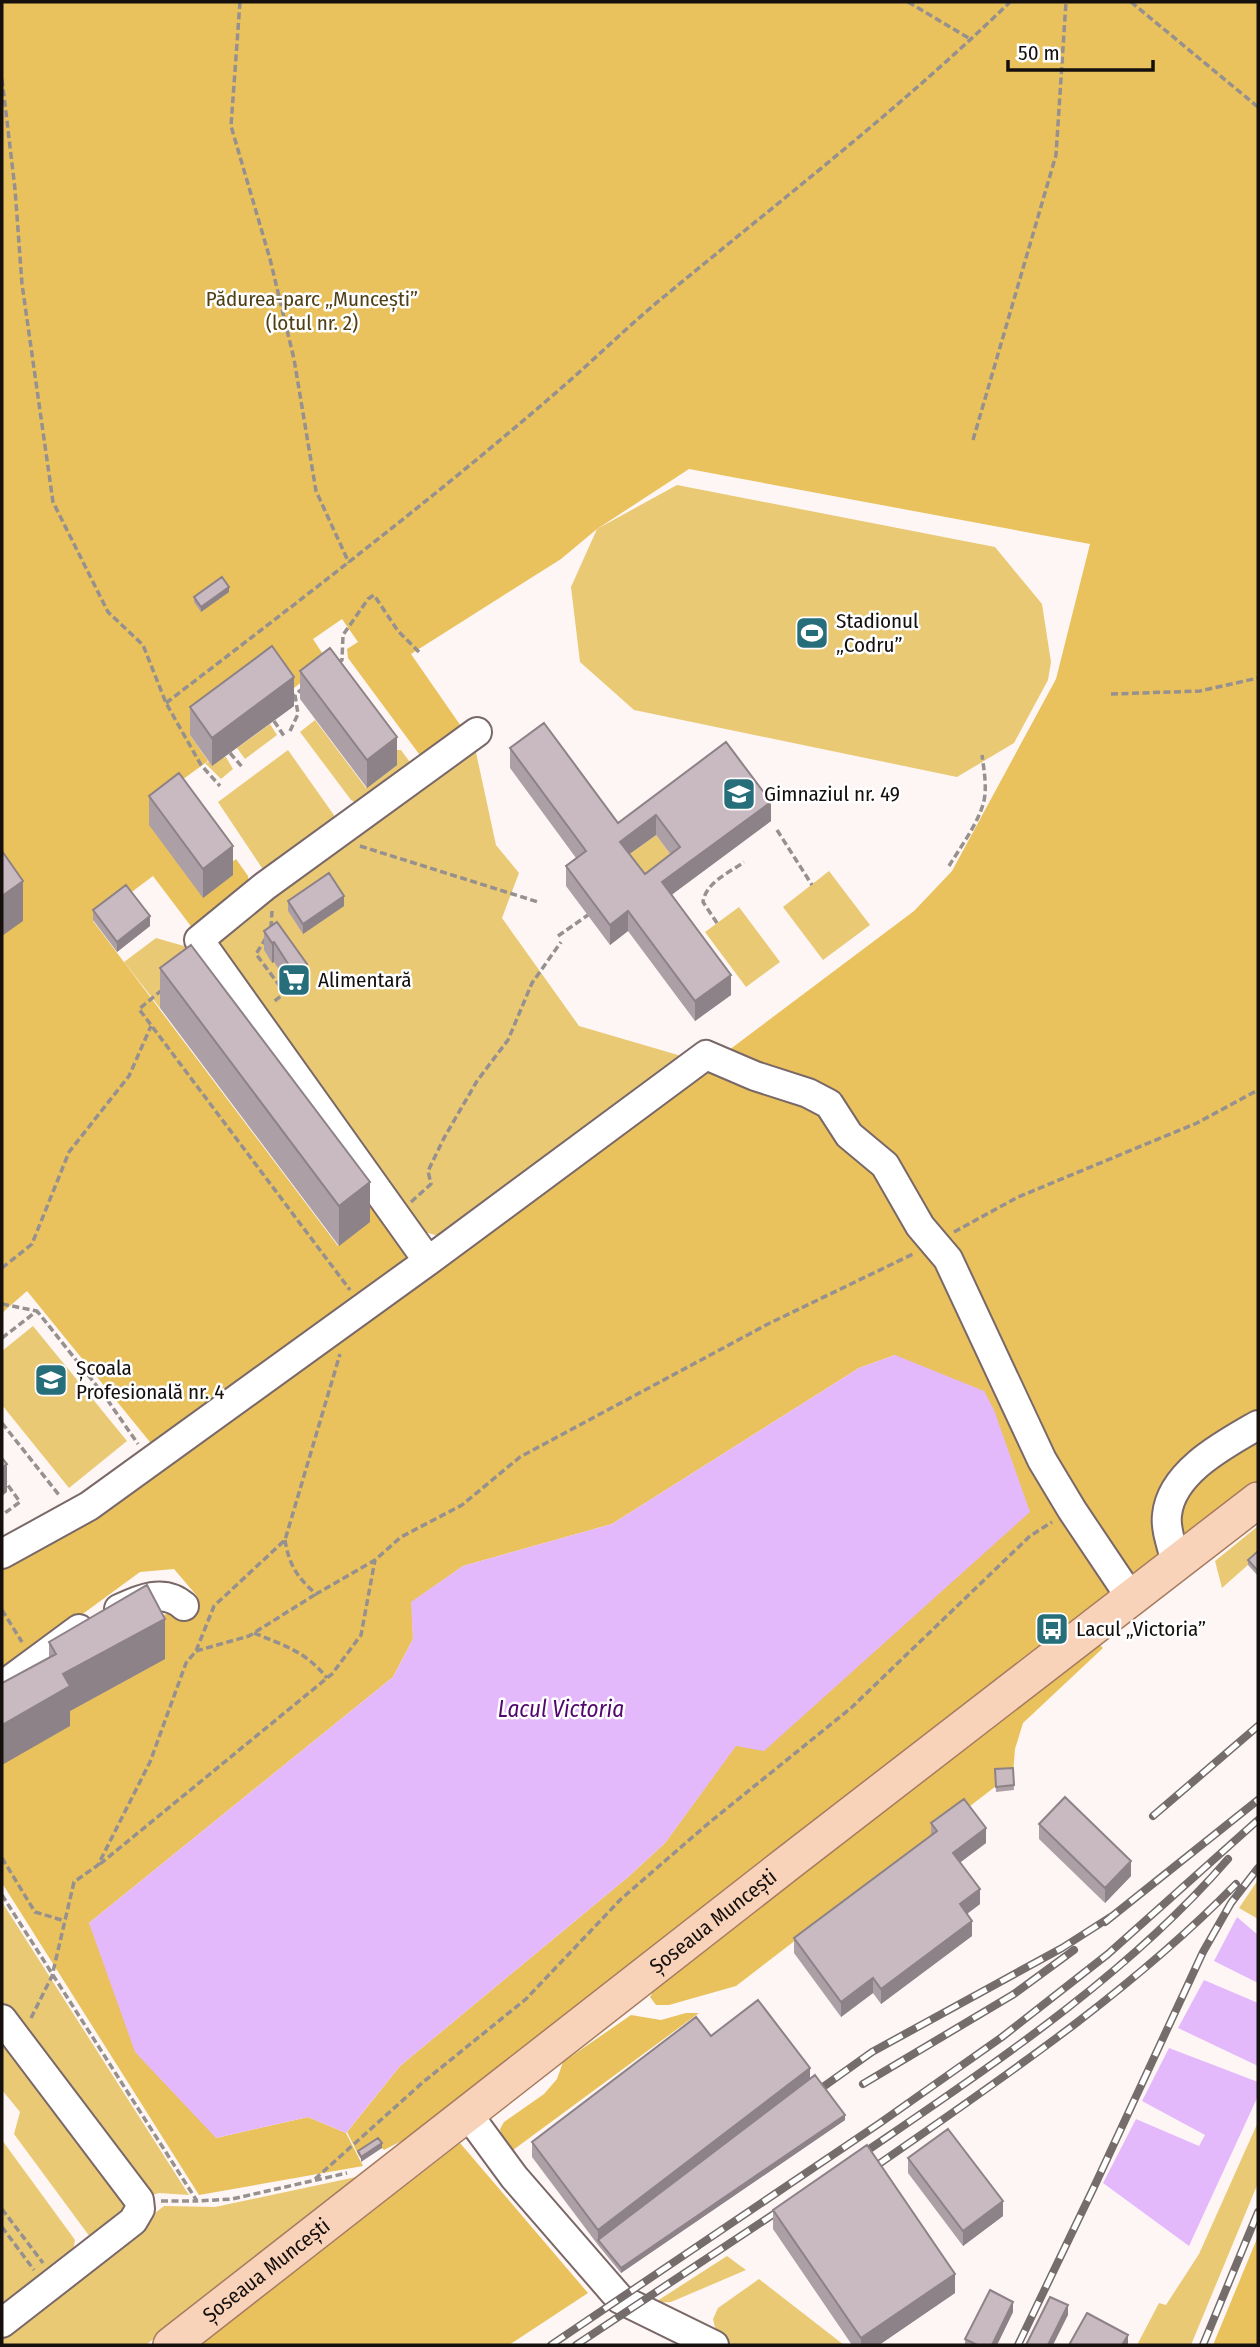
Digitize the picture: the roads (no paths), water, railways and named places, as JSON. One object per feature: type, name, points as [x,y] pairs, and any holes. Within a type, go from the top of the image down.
[{"type":"main road","name":"Șoseaua Muncești","points":[[172,2345],[1258,1500]]},
{"type":"lane","points":[[428,1261],[199,940],[265,886],[477,732]]},
{"type":"lane","points":[[2,1554],[89,1506],[428,1261],[706,1055],[829,1104],[849,1135],[885,1165],[920,1226],[948,1259],[1042,1460],[1072,1510],[1132,1598]]},
{"type":"lane","points":[[1176,1563],[1166,1518],[1170,1498],[1182,1480],[1219,1447],[1258,1425]]},
{"type":"lane","points":[[2,1686],[87,1623],[133,1603],[159,1596],[174,1598],[184,1606]]},
{"type":"lane","points":[[2,2019],[139,2200],[140,2209],[132,2221],[2,2323]]},
{"type":"lane","points":[[467,2113],[514,2177],[620,2299],[714,2345]]},
{"type":"water","name":"Lacul Victoria","points":[[895,1355],[984,1391],[994,1410],[1030,1512],[764,1751],[736,1746],[665,1843],[628,1877],[400,2066],[346,2133],[308,2117],[216,2138],[135,2052],[89,1923],[393,1677],[413,1639],[411,1602],[463,1566],[612,1524],[859,1368]]},
{"type":"water","points":[[1237,1917],[1258,1935],[1258,1983],[1214,1961]]},
{"type":"water","points":[[1204,1980],[1258,2003],[1258,2066],[1178,2028]]},
{"type":"water","points":[[1169,2048],[1258,2082],[1258,2096],[1189,2246],[1103,2183],[1136,2119],[1199,2146],[1205,2135],[1142,2101]]},
{"type":"railway","points":[[1153,1816],[1258,1726]]},
{"type":"railway","points":[[1105,1922],[1258,1800]]},
{"type":"railway","points":[[551,2345],[880,2123],[1002,2037],[1108,1954],[1258,1820]]},
{"type":"railway","points":[[855,2159],[1051,2021],[1144,1944],[1228,1859]]},
{"type":"railway","points":[[1018,2345],[1203,1952],[1231,1903],[1258,1868]]},
{"type":"railway","points":[[876,2166],[1017,2067],[1108,1998],[1195,1924],[1236,1884]]},
{"type":"railway","points":[[809,2097],[872,2052],[1062,1948],[1112,1916]]},
{"type":"railway","points":[[863,2084],[1014,1994],[1074,1950]]},
{"type":"railway","points":[[576,2345],[789,2204]]},
{"type":"railway","points":[[1203,2345],[1258,2212]]},
{"type":"place","name":"Stadionul „Codru”","points":[[812,633]]},
{"type":"place","name":"Gimnaziul nr. 49","points":[[739,794]]},
{"type":"place","name":"Alimentară","points":[[294,980]]},
{"type":"place","name":"Școala Profesională nr. 4","points":[[51,1380]]},
{"type":"place","name":"Lacul „Victoria”","points":[[1052,1629]]},
{"type":"park label","name":"Pădurea-parc „Muncești” (lotul nr. 2)","points":[[312,311]]}]
